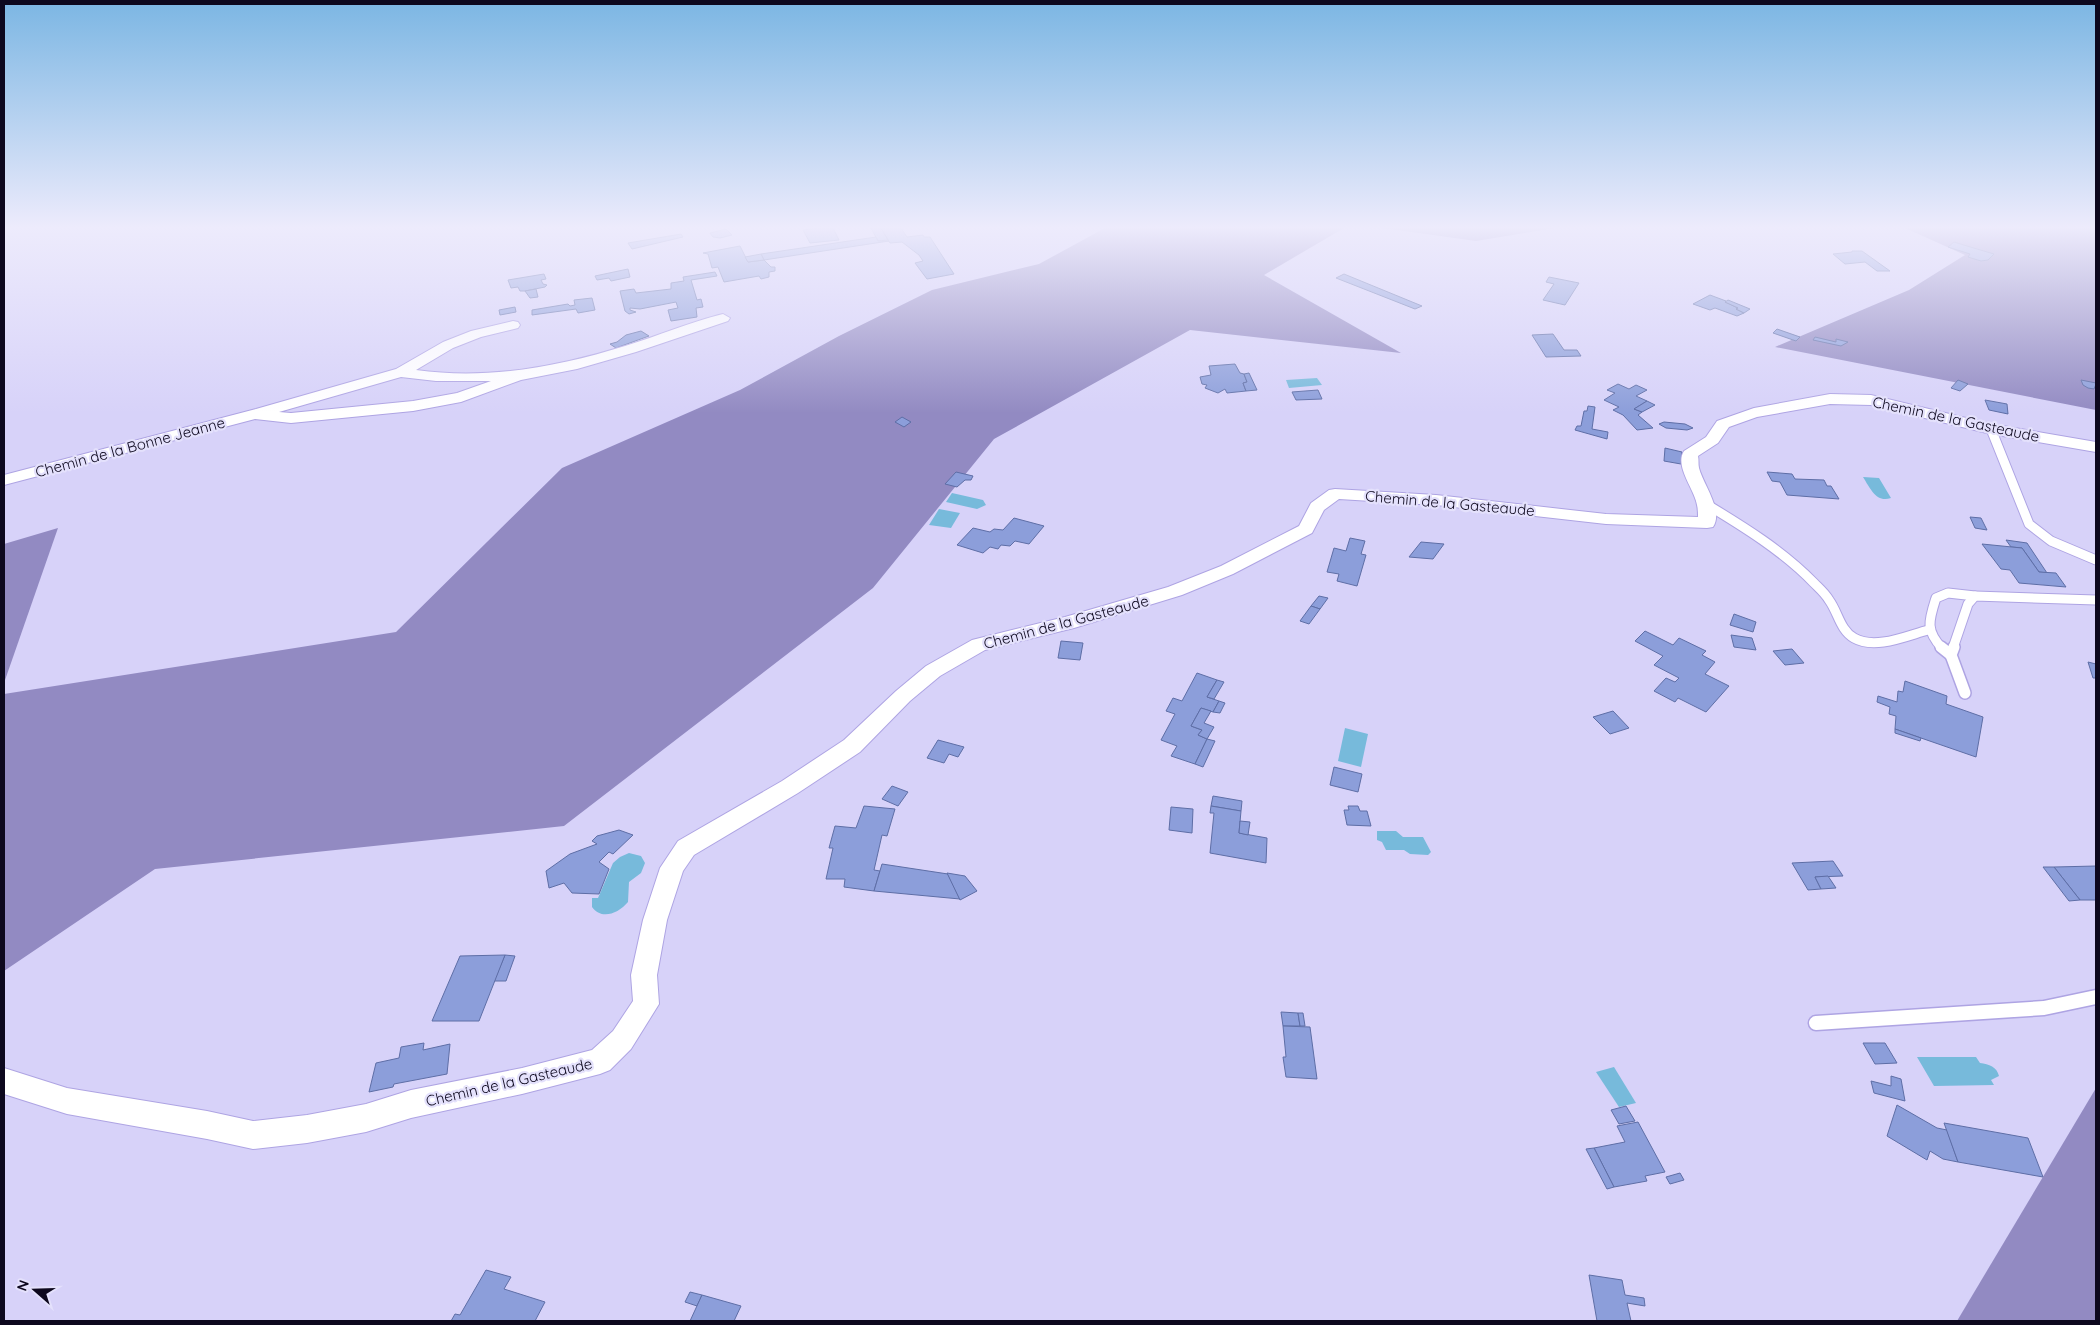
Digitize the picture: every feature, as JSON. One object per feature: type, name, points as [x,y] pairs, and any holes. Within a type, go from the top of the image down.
[{"type":"street","points":[[518,376],[581,364],[724,318]]},
{"type":"street","name":"Chemin de la Bonne Jeanne","points":[[4,480],[255,414],[277,406],[401,372],[457,341],[476,334],[513,325]]},
{"type":"street","name":"Chemin de la Bonne Jeanne","points":[[401,372],[436,376],[518,376]]},
{"type":"street","name":"Chemin de la Bonne Jeanne","points":[[255,414],[291,418],[413,406],[461,397],[518,376]]},
{"type":"street","name":"Chemin de la Gasteaude","points":[[4,1080],[67,1100],[253,1135],[307,1129],[366,1118],[411,1104],[522,1081],[600,1061],[622,1040],[646,1004],[644,975],[655,920],[672,868],[686,848],[790,787],[852,746],[903,696],[932,671],[979,645],[1175,591],[1227,570],[1306,529],[1317,507],[1334,494],[1436,500],[1606,518],[1707,523],[1706,504],[1691,468],[1690,454],[1712,440],[1723,424],[1754,413],[1830,399],[1872,400],[1991,430],[2096,447]]},
{"type":"lane","points":[[1991,430],[2029,524],[2050,539],[2096,560]]},
{"type":"lane","points":[[1706,504],[1764,542],[1804,572],[1827,596],[1844,630],[1853,638],[1874,643],[1928,630]]},
{"type":"lane","points":[[1965,693],[1951,655],[1939,645],[1928,630],[1930,614],[1936,598],[1948,593],[1975,596],[2096,600]]},
{"type":"lane","points":[[1951,655],[1968,604],[1975,596]]},
{"type":"lane","points":[[1816,1023],[2044,1008],[2096,997]]},
{"type":"shaded area","points":[[932,290],[1290,290],[1401,353],[1190,330],[994,439],[873,588],[564,826],[155,869],[4,971],[4,694],[396,632],[562,468],[740,390],[839,336]]},
{"type":"shaded area","points":[[1909,290],[2096,290],[2096,410],[1775,347]]},
{"type":"shaded area","points":[[58,528],[4,683],[4,544]]},
{"type":"shaded area","points":[[2096,1088],[2096,1321],[1957,1321]]},
{"type":"water","points":[[1317,378],[1322,385],[1289,388],[1286,380]]},
{"type":"water","points":[[1863,477],[1879,478],[1891,498],[1882,499],[1878,497]]},
{"type":"water","points":[[952,493],[983,500],[986,505],[977,509],[946,502]]},
{"type":"water","points":[[939,509],[960,513],[951,528],[929,525]]},
{"type":"water","points":[[1345,728],[1368,734],[1361,767],[1338,761]]},
{"type":"water","points":[[1377,831],[1396,831],[1403,837],[1423,837],[1431,852],[1428,855],[1410,854],[1404,850],[1386,850],[1382,842],[1377,840]]},
{"type":"water","points":[[629,853],[641,856],[645,863],[641,873],[629,882],[628,902],[619,910],[610,914],[596,911],[592,907],[592,898],[598,898],[613,863]]},
{"type":"water","points":[[1917,1057],[1976,1057],[1980,1063],[1994,1068],[1999,1076],[1991,1080],[1994,1085],[1934,1086]]},
{"type":"water","points":[[1614,1067],[1636,1103],[1619,1107],[1596,1072]]},
{"type":"building","points":[[536,290],[538,297],[530,298],[525,291]]},
{"type":"building","points":[[634,290],[636,293],[664,290],[694,290],[697,300],[701,299],[703,307],[696,308],[697,317],[671,321],[668,310],[678,308],[676,302],[640,309],[630,308],[630,310],[636,312],[629,314],[625,311],[620,291]]},
{"type":"building","points":[[1366,290],[1383,290],[1422,306],[1415,309]]},
{"type":"building","points":[[1550,290],[1575,290],[1565,305],[1543,300]]},
{"type":"building","points":[[1710,295],[1726,301],[1744,313],[1737,316],[1715,308],[1710,310],[1693,304]]},
{"type":"building","points":[[592,298],[595,310],[578,313],[576,309],[532,315],[532,310],[568,304],[570,306],[575,305],[574,300]]},
{"type":"building","points":[[1728,300],[1750,309],[1744,313],[1725,302]]},
{"type":"building","points":[[515,307],[516,312],[500,315],[499,310]]},
{"type":"building","points":[[1777,329],[1800,337],[1796,341],[1773,333]]},
{"type":"building","points":[[641,331],[649,336],[616,348],[610,344],[617,342],[626,335]]},
{"type":"building","points":[[1553,334],[1564,350],[1577,350],[1581,356],[1546,357],[1532,335]]},
{"type":"building","points":[[1815,337],[1836,342],[1836,339],[1848,342],[1841,346],[1813,340]]},
{"type":"building","points":[[1235,364],[1240,373],[1244,374],[1247,382],[1243,383],[1246,391],[1227,393],[1225,389],[1218,393],[1205,388],[1207,385],[1202,384],[1200,377],[1211,375],[1209,366]]},
{"type":"building","points":[[1249,373],[1257,390],[1246,391],[1243,383],[1247,382],[1244,374]]},
{"type":"building","points":[[1958,380],[1968,384],[1960,391],[1951,388]]},
{"type":"building","points":[[2081,380],[2096,383],[2094,389],[2083,385]]},
{"type":"building","points":[[1618,384],[1629,389],[1636,385],[1647,390],[1636,396],[1647,401],[1634,409],[1642,412],[1638,415],[1653,428],[1637,430],[1623,415],[1613,410],[1619,407],[1604,400],[1615,393],[1607,390]]},
{"type":"building","points":[[1318,390],[1322,399],[1296,400],[1292,392]]},
{"type":"building","points":[[1985,400],[2007,404],[2008,414],[1989,410]]},
{"type":"building","points":[[1647,401],[1655,405],[1642,412],[1634,409]]},
{"type":"building","points":[[1588,406],[1595,407],[1592,429],[1608,432],[1607,439],[1575,430],[1577,426],[1581,426],[1584,411],[1587,411]]},
{"type":"building","points":[[902,417],[911,422],[904,427],[895,422]]},
{"type":"building","points":[[1664,422],[1685,424],[1693,428],[1687,430],[1666,428],[1659,424]]},
{"type":"building","points":[[1665,448],[1682,452],[1681,464],[1664,461]]},
{"type":"building","points":[[956,472],[973,476],[971,480],[965,480],[957,487],[945,484]]},
{"type":"building","points":[[1767,472],[1792,474],[1795,479],[1824,480],[1827,486],[1831,486],[1839,499],[1787,495],[1780,482],[1772,481]]},
{"type":"building","points":[[1970,517],[1981,518],[1987,530],[1975,528]]},
{"type":"building","points":[[1014,518],[1044,526],[1029,544],[1015,541],[1010,546],[1001,545],[998,549],[990,547],[983,553],[957,545],[973,528],[990,532],[994,529],[1003,530]]},
{"type":"building","points":[[1350,538],[1365,541],[1361,554],[1366,555],[1357,586],[1337,581],[1339,574],[1327,572],[1334,548],[1346,551]]},
{"type":"building","points":[[2006,540],[2027,543],[2047,573],[2039,572],[2022,548],[2011,547]]},
{"type":"building","points":[[1421,542],[1444,544],[1433,559],[1409,557]]},
{"type":"building","points":[[1982,544],[2022,548],[2039,572],[2056,573],[2066,587],[2019,583],[2010,570],[2001,569]]},
{"type":"building","points":[[1319,596],[1328,598],[1320,609],[1311,606]]},
{"type":"building","points":[[1311,606],[1320,609],[1309,624],[1300,621]]},
{"type":"building","points":[[1734,614],[1756,622],[1753,632],[1730,625]]},
{"type":"building","points":[[1645,631],[1673,645],[1679,638],[1706,651],[1702,655],[1715,662],[1705,674],[1729,686],[1706,712],[1678,698],[1675,702],[1654,691],[1666,678],[1675,682],[1679,678],[1654,665],[1663,656],[1635,641]]},
{"type":"building","points":[[1731,635],[1752,638],[1756,650],[1734,647]]},
{"type":"building","points":[[1061,641],[1083,643],[1080,660],[1058,658]]},
{"type":"building","points":[[1792,649],[1804,663],[1785,665],[1773,651]]},
{"type":"building","points":[[2088,662],[2096,664],[2096,678],[2093,678]]},
{"type":"building","points":[[1197,673],[1217,680],[1207,697],[1219,701],[1213,712],[1201,708],[1191,726],[1202,730],[1198,735],[1207,739],[1195,764],[1171,756],[1177,746],[1161,740],[1175,714],[1166,711],[1173,698],[1182,701]]},
{"type":"building","points":[[1217,680],[1224,682],[1214,699],[1207,697]]},
{"type":"building","points":[[1905,681],[1947,696],[1946,704],[1983,717],[1976,757],[1895,729],[1896,716],[1889,714],[1890,707],[1877,702],[1878,696],[1897,702],[1898,691],[1903,692]]},
{"type":"building","points":[[1219,701],[1225,703],[1220,713],[1213,712]]},
{"type":"building","points":[[1201,708],[1211,711],[1204,723],[1214,727],[1207,739],[1198,735],[1202,730],[1191,726]]},
{"type":"building","points":[[1613,711],[1629,728],[1610,734],[1593,717]]},
{"type":"building","points":[[1895,729],[1921,738],[1920,741],[1895,733]]},
{"type":"building","points":[[1207,739],[1215,741],[1203,767],[1195,764]]},
{"type":"building","points":[[938,740],[964,747],[958,757],[949,754],[944,763],[927,758]]},
{"type":"building","points":[[1334,767],[1362,774],[1358,792],[1330,785]]},
{"type":"building","points":[[892,786],[908,792],[898,806],[882,799]]},
{"type":"building","points":[[1213,796],[1242,801],[1241,811],[1211,806]]},
{"type":"building","points":[[864,806],[895,809],[887,836],[882,835],[874,870],[880,871],[874,891],[844,887],[845,879],[826,879],[833,848],[829,848],[835,826],[856,828]]},
{"type":"building","points":[[1211,806],[1241,811],[1239,833],[1267,838],[1266,863],[1210,853],[1214,813],[1210,813]]},
{"type":"building","points":[[1348,806],[1358,806],[1360,811],[1367,811],[1371,826],[1347,825],[1344,810],[1349,810]]},
{"type":"building","points":[[1171,807],[1193,809],[1192,833],[1169,830]]},
{"type":"building","points":[[1240,821],[1250,822],[1248,835],[1239,833]]},
{"type":"building","points":[[619,830],[633,835],[613,854],[609,852],[599,862],[609,869],[599,894],[572,893],[564,883],[549,888],[546,871],[570,854],[597,844],[592,841],[597,836]]},
{"type":"building","points":[[1833,861],[1843,876],[1815,877],[1821,889],[1808,890],[1792,863]]},
{"type":"building","points":[[882,864],[948,874],[960,899],[874,891]]},
{"type":"building","points":[[2096,866],[2096,900],[2080,900],[2054,867]]},
{"type":"building","points":[[2043,867],[2054,867],[2080,900],[2069,901]]},
{"type":"building","points":[[947,873],[965,876],[977,891],[960,900]]},
{"type":"building","points":[[1828,876],[1836,888],[1821,889],[1815,877]]},
{"type":"building","points":[[505,955],[515,956],[506,981],[494,981]]},
{"type":"building","points":[[505,955],[479,1021],[432,1021],[460,956]]},
{"type":"building","points":[[1281,1012],[1298,1013],[1300,1026],[1283,1026]]},
{"type":"building","points":[[1298,1013],[1303,1013],[1305,1026],[1300,1026]]},
{"type":"building","points":[[1283,1026],[1310,1027],[1317,1079],[1286,1077],[1283,1057],[1286,1057]]},
{"type":"building","points":[[424,1043],[423,1050],[450,1044],[447,1074],[394,1084],[393,1087],[369,1092],[376,1063],[399,1058],[401,1047]]},
{"type":"building","points":[[1863,1043],[1885,1043],[1897,1063],[1875,1064]]},
{"type":"building","points":[[1891,1076],[1901,1079],[1905,1101],[1874,1093],[1871,1081],[1891,1086]]},
{"type":"building","points":[[1897,1105],[1937,1128],[1947,1130],[1958,1162],[1943,1159],[1930,1151],[1927,1160],[1887,1136]]},
{"type":"building","points":[[1626,1106],[1635,1121],[1619,1124],[1611,1110]]},
{"type":"building","points":[[1638,1122],[1665,1172],[1645,1176],[1647,1181],[1614,1187],[1594,1148],[1625,1142],[1617,1126]]},
{"type":"building","points":[[1944,1123],[2028,1138],[2043,1177],[1958,1162]]},
{"type":"building","points":[[1594,1148],[1614,1187],[1607,1189],[1586,1149]]},
{"type":"building","points":[[1680,1173],[1684,1180],[1670,1184],[1666,1177]]},
{"type":"building","points":[[486,1270],[511,1277],[504,1289],[545,1302],[535,1321],[451,1321],[455,1314],[460,1315]]},
{"type":"building","points":[[1589,1275],[1622,1280],[1625,1295],[1644,1298],[1645,1306],[1627,1303],[1631,1321],[1597,1321]]},
{"type":"building","points":[[690,1292],[702,1295],[697,1306],[685,1302]]},
{"type":"building","points":[[702,1295],[741,1306],[734,1321],[690,1321]]}]
